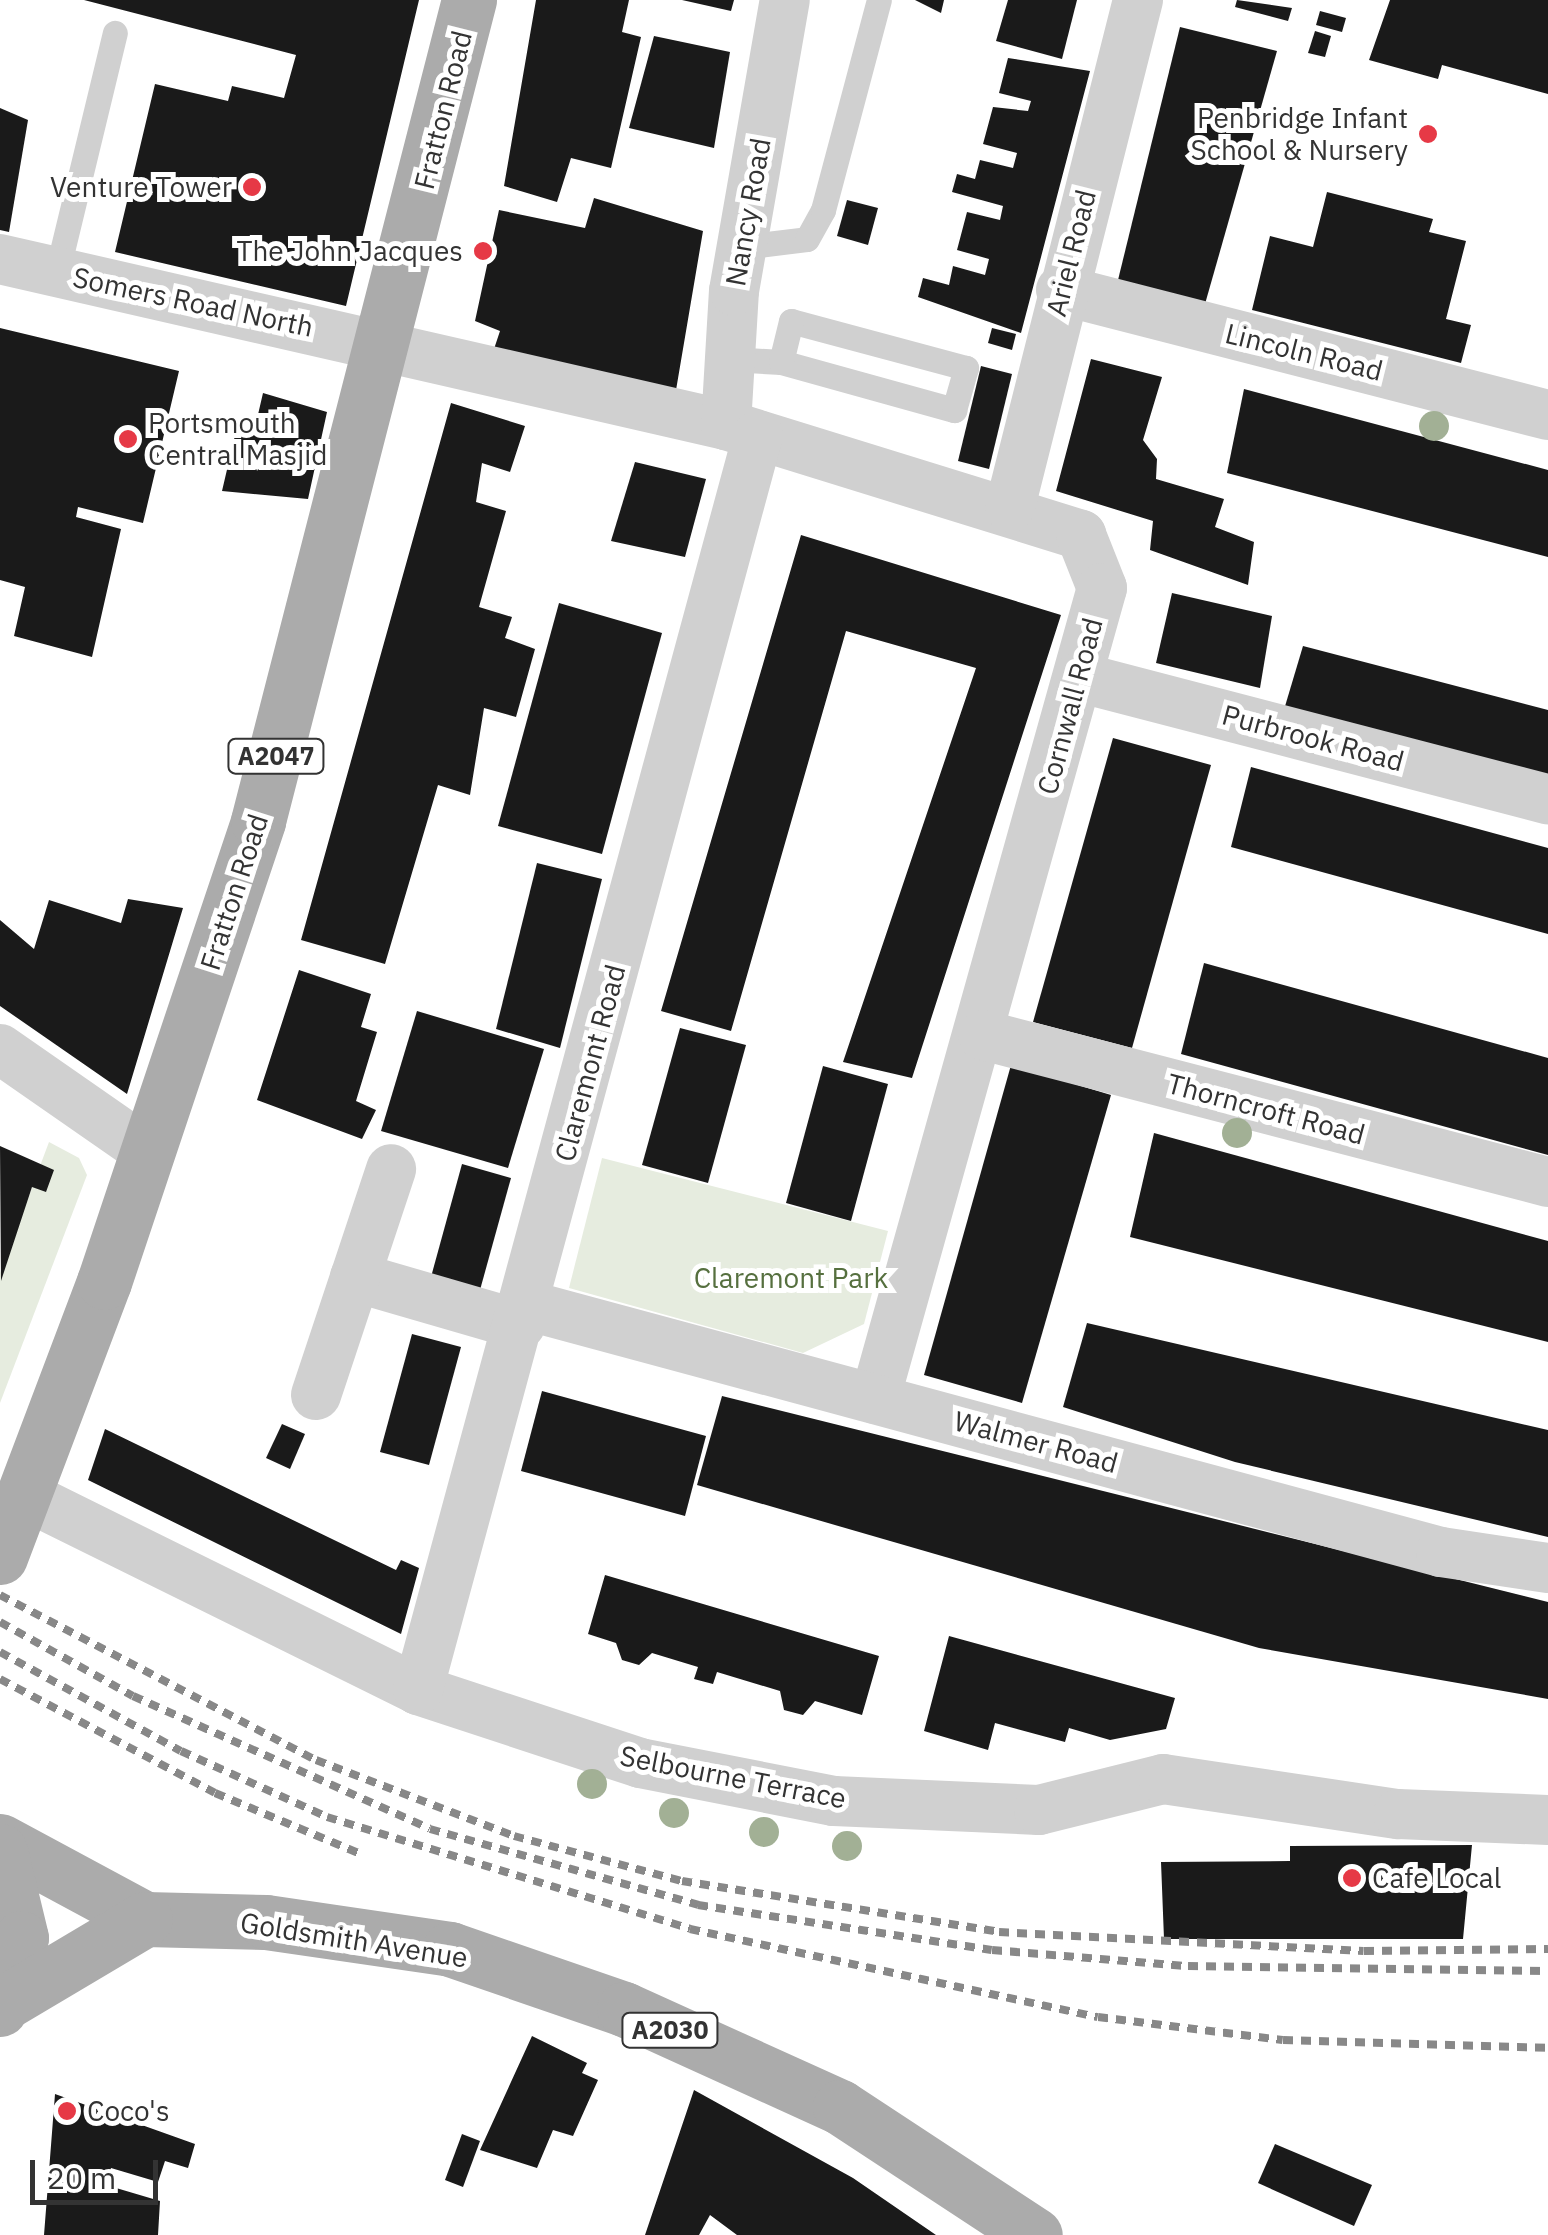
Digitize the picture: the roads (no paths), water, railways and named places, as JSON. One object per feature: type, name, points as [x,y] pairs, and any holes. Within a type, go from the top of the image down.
[{"type":"main road","name":"Fratton Road","points":[[12,1530],[147,1151],[258,821],[386,344],[470,0]]},
{"type":"main road","name":"Goldsmith Avenue","points":[[0,1840],[145,1919],[266,1922],[450,1949],[624,2009],[840,2107],[1035,2235]]},
{"type":"main road","points":[[0,1851],[20,1938],[1,2007]]},
{"type":"main road","points":[[1,2007],[145,1919]]},
{"type":"street","name":"Nancy Road","points":[[742,430],[730,359],[742,248],[785,0]]},
{"type":"street","name":"Ariel Road","points":[[1010,507],[1061,290],[1138,0]]},
{"type":"street","name":"Somers Road North","points":[[0,260],[386,344]]},
{"type":"street","name":"Lincoln Road","points":[[1061,290],[1548,415]]},
{"type":"street","name":"Cornwall Road","points":[[386,344],[742,430],[1010,507],[1081,535],[1102,588],[984,1035],[875,1399]]},
{"type":"street","name":"Claremont Road","points":[[418,1690],[523,1315],[742,430]]},
{"type":"street","name":"Purbrook Road","points":[[1078,677],[1548,799]]},
{"type":"street","name":"Thorncroft Road","points":[[984,1035],[1548,1182]]},
{"type":"street","points":[[0,1050],[147,1151]]},
{"type":"street","points":[[316,1395],[391,1170]]},
{"type":"street","name":"Walmer Road","points":[[356,1277],[875,1399],[1441,1552],[1548,1568]]},
{"type":"street","name":"Selbourne Terrace","points":[[12,1530],[418,1690],[640,1763],[834,1801],[1039,1810],[1163,1779],[1398,1814],[1548,1820]]},
{"type":"lane","points":[[742,248],[807,239],[824,210],[878,0]]},
{"type":"lane","points":[[57,272],[115,33]]},
{"type":"lane","points":[[730,359],[781,362],[954,410],[966,368],[791,321],[781,362]]},
{"type":"railway","points":[[0,1595],[316,1760],[514,1836],[682,1881],[999,1932],[1364,1951],[1548,1949]]},
{"type":"railway","points":[[0,1622],[133,1696],[430,1829],[698,1905],[992,1950],[1188,1966],[1548,1971]]},
{"type":"railway","points":[[0,1652],[181,1751],[327,1817],[690,1929],[1098,2017],[1283,2040],[1548,2048]]},
{"type":"railway","points":[[0,1679],[215,1793],[361,1854]]},
{"type":"place","name":"Penbridge Infant School & Nursery","points":[[1428,134]]},
{"type":"place","name":"Venture Tower","points":[[252,187]]},
{"type":"place","name":"The John Jacques","points":[[483,251]]},
{"type":"place","name":"Portsmouth Central Masjid","points":[[128,439]]},
{"type":"place","name":"Cafe Local","points":[[1352,1878]]},
{"type":"place","name":"Coco's","points":[[67,2111]]},
{"type":"park label","name":"Claremont Park","points":[[791,1278]]}]
